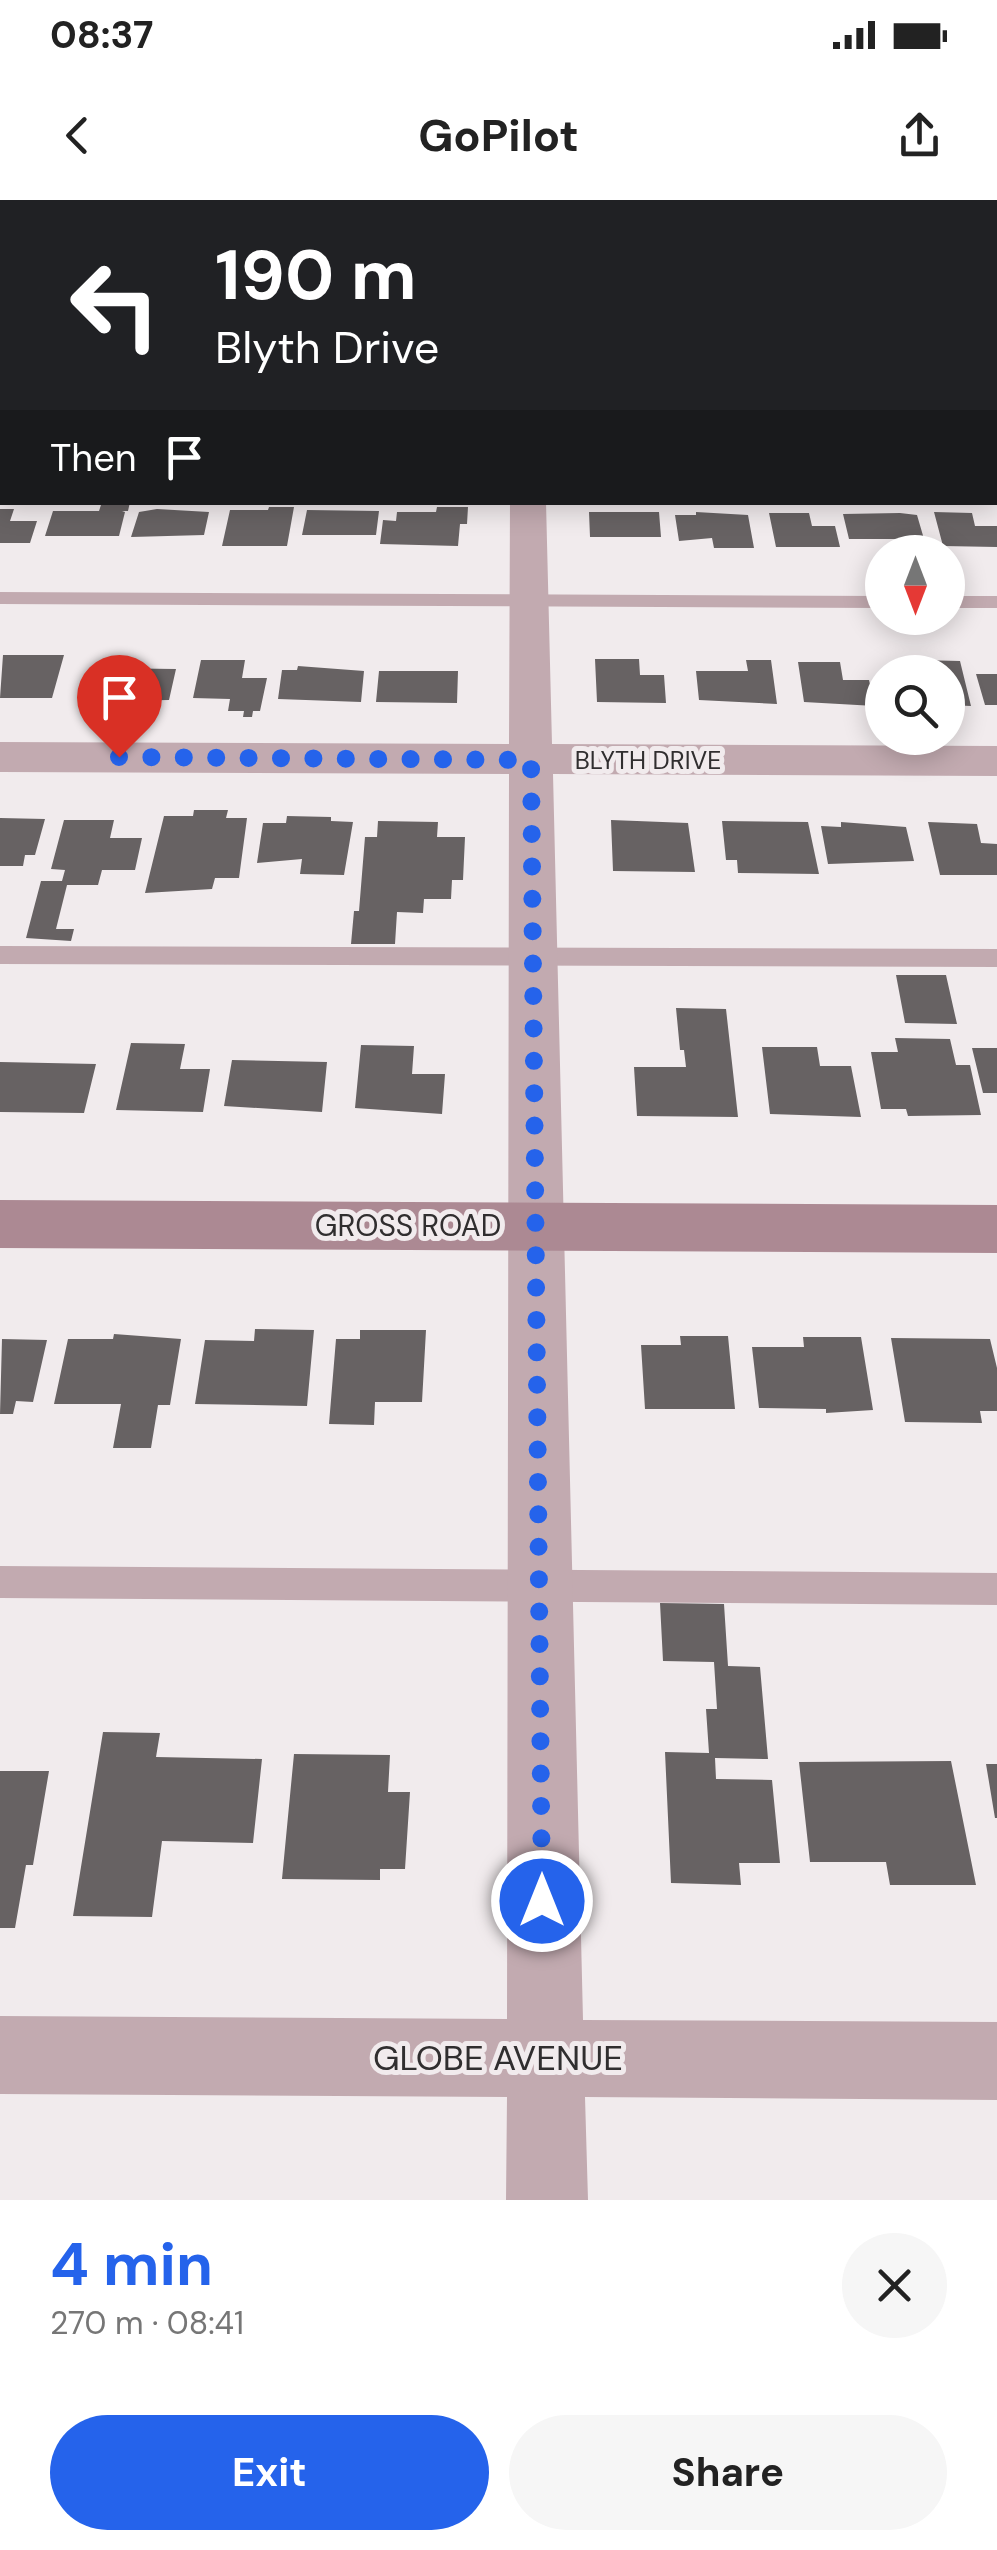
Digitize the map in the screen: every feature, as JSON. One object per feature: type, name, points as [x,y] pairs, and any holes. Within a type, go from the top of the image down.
[{"type":"street","points":[[528,505],[546,2200]]},
{"type":"street","name":"BLYTH DRIVE","points":[[0,757],[997,761]]},
{"type":"street","name":"GROSS ROAD","points":[[0,1224],[997,1230]]},
{"type":"street","name":"GLOBE AVENUE","points":[[0,2055],[997,2061]]},
{"type":"lane","points":[[0,598],[865,602]]},
{"type":"lane","points":[[965,602],[997,602]]},
{"type":"lane","points":[[0,955],[997,958]]},
{"type":"lane","points":[[0,1582],[997,1589]]},
{"type":"building","points":[[101,505],[129,505],[128,511],[122,511],[125,512],[119,536],[45,536],[53,511],[99,511]]},
{"type":"building","points":[[294,507],[287,546],[222,546],[230,510]]},
{"type":"building","points":[[437,507],[468,507],[467,524],[460,524],[458,546],[380,544],[383,520],[396,521],[397,512],[436,512]]},
{"type":"building","points":[[0,509],[14,509],[10,521],[37,521],[30,543],[0,543]]},
{"type":"building","points":[[307,510],[379,511],[376,535],[302,535]]},
{"type":"building","points":[[139,512],[209,512],[204,535],[131,537]]},
{"type":"building","points":[[589,512],[659,512],[661,537],[590,537]]},
{"type":"building","points":[[934,512],[972,513],[975,526],[997,526],[997,547],[965,546],[965,535],[940,535]]},
{"type":"building","points":[[769,513],[809,513],[812,526],[835,526],[840,547],[776,547]]},
{"type":"building","points":[[843,514],[917,515],[923,535],[865,535],[865,539],[849,539]]},
{"type":"building","points":[[675,515],[748,515],[754,548],[714,548],[712,538],[679,541]]},
{"type":"building","points":[[3,655],[64,655],[52,698],[0,698]]},
{"type":"building","points":[[595,659],[639,659],[640,675],[664,675],[666,703],[597,702]]},
{"type":"building","points":[[201,660],[245,660],[242,678],[267,678],[260,711],[243,717],[244,711],[228,711],[230,699],[193,698]]},
{"type":"building","points":[[746,660],[771,660],[777,704],[699,700],[696,671],[748,671]]},
{"type":"building","points":[[798,662],[840,662],[843,680],[865,680],[865,705],[804,702]]},
{"type":"building","points":[[298,666],[364,671],[361,702],[278,699],[282,670],[297,670]]},
{"type":"building","points":[[97,668],[176,669],[169,700],[111,701],[112,697],[89,697]]},
{"type":"building","points":[[379,671],[458,671],[457,703],[376,702]]},
{"type":"building","points":[[976,674],[997,674],[997,705],[985,705]]},
{"type":"building","points":[[965,681],[971,706],[965,706]]},
{"type":"building","points":[[194,810],[228,810],[226,818],[247,818],[239,878],[215,878],[212,889],[145,893],[164,816],[193,816]]},
{"type":"building","points":[[287,816],[353,822],[344,875],[300,874],[302,859],[257,863],[263,823],[286,823]]},
{"type":"building","points":[[0,818],[45,819],[35,855],[25,855],[23,866],[0,866]]},
{"type":"building","points":[[64,820],[114,820],[110,838],[142,838],[135,870],[102,870],[98,885],[67,885],[56,929],[74,929],[71,941],[26,938],[41,881],[62,881],[65,870],[51,869]]},
{"type":"building","points":[[611,820],[688,823],[695,872],[613,871]]},
{"type":"building","points":[[378,821],[438,822],[437,837],[465,837],[463,880],[452,880],[451,899],[424,899],[423,913],[397,912],[395,944],[351,944],[354,911],[359,911],[365,837],[377,837]]},
{"type":"building","points":[[722,821],[808,822],[819,874],[738,873],[737,860],[726,860]]},
{"type":"building","points":[[841,822],[906,827],[914,861],[828,864],[821,826],[841,827]]},
{"type":"building","points":[[928,822],[977,824],[981,843],[997,844],[997,875],[940,875]]},
{"type":"building","points":[[896,975],[946,975],[957,1024],[905,1023]]},
{"type":"building","points":[[676,1008],[726,1009],[738,1117],[637,1116],[634,1067],[686,1067],[684,1050],[680,1050]]},
{"type":"building","points":[[895,1038],[950,1039],[956,1065],[970,1065],[981,1115],[908,1116],[906,1109],[881,1109],[871,1052],[898,1052]]},
{"type":"building","points":[[131,1043],[185,1044],[180,1069],[210,1069],[203,1112],[116,1110]]},
{"type":"building","points":[[361,1045],[414,1046],[412,1074],[445,1074],[442,1114],[355,1108]]},
{"type":"building","points":[[762,1047],[817,1047],[820,1066],[851,1066],[861,1117],[770,1114]]},
{"type":"building","points":[[972,1048],[997,1048],[997,1093],[983,1093]]},
{"type":"building","points":[[232,1060],[327,1062],[322,1112],[224,1106]]},
{"type":"building","points":[[0,1062],[96,1064],[84,1113],[0,1112]]},
{"type":"building","points":[[255,1329],[314,1330],[307,1406],[195,1404],[205,1340],[254,1341]]},
{"type":"building","points":[[360,1330],[426,1330],[422,1402],[375,1402],[374,1425],[329,1424],[336,1339],[360,1339]]},
{"type":"building","points":[[114,1334],[181,1339],[170,1405],[158,1405],[151,1448],[113,1448],[121,1404],[54,1404],[68,1339],[113,1339]]},
{"type":"building","points":[[680,1336],[728,1336],[735,1409],[645,1409],[641,1345],[681,1345]]},
{"type":"building","points":[[803,1337],[861,1337],[873,1410],[826,1413],[826,1409],[759,1408],[752,1347],[804,1347]]},
{"type":"building","points":[[891,1338],[990,1339],[997,1368],[997,1411],[980,1411],[982,1423],[905,1422]]},
{"type":"building","points":[[2,1339],[47,1340],[33,1402],[16,1401],[13,1414],[0,1414]]},
{"type":"building","points":[[660,1603],[724,1604],[728,1666],[760,1667],[768,1759],[715,1758],[716,1779],[772,1780],[780,1863],[739,1863],[741,1885],[671,1883],[665,1752],[709,1753],[706,1709],[717,1709],[714,1662],[663,1661]]},
{"type":"building","points":[[103,1732],[160,1733],[156,1757],[262,1759],[253,1843],[162,1841],[152,1917],[73,1916]]},
{"type":"building","points":[[294,1754],[390,1755],[388,1792],[410,1792],[405,1869],[380,1869],[380,1880],[282,1879]]},
{"type":"building","points":[[951,1761],[976,1885],[890,1885],[886,1862],[810,1862],[799,1762]]},
{"type":"building","points":[[986,1764],[997,1764],[997,1818],[995,1818]]},
{"type":"building","points":[[0,1771],[49,1771],[33,1865],[26,1865],[15,1928],[0,1928]]},
{"type":"route","points":[[119,757],[531,760],[542,1901]]}]
